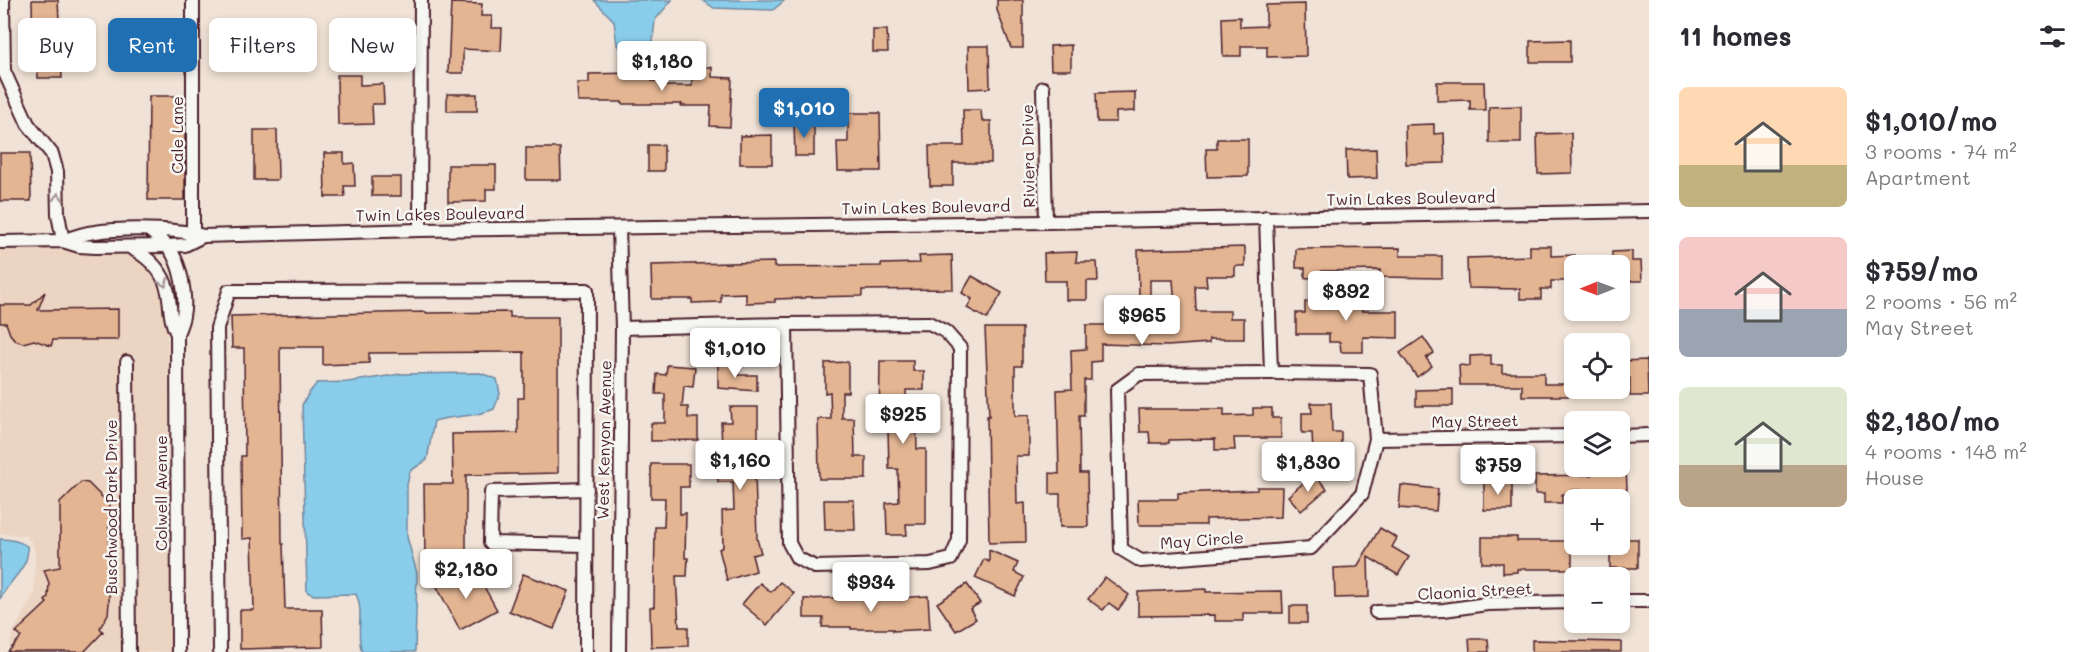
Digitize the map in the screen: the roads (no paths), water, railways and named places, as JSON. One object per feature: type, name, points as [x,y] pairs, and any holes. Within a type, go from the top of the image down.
[{"type":"street","points":[[3,0],[4,71],[28,124],[52,154],[57,172],[58,214],[63,241]]},
{"type":"street","name":"Cale Lane","points":[[193,0],[198,235]]},
{"type":"street","points":[[420,230],[421,0]]},
{"type":"street","name":"Riviera Drive","points":[[1043,88],[1046,222]]},
{"type":"street","name":"Twin Lakes Boulevard","points":[[0,242],[63,241],[94,232],[150,231],[198,235],[1649,211]]},
{"type":"street","points":[[1266,217],[1271,373]]},
{"type":"street","name":"West Kenyon Avenue","points":[[619,228],[622,328],[619,652]]},
{"type":"street","name":"Colwell Avenue","points":[[150,231],[167,246],[176,259],[183,289],[183,316],[177,334],[178,652]]},
{"type":"street","name":"Twin Lakes Boulevard","points":[[63,241],[79,246],[95,247],[167,246],[185,244],[198,235]]},
{"type":"street","name":"Colwell Avenue","points":[[128,247],[154,263],[160,272],[168,289],[171,322],[177,334]]},
{"type":"street","points":[[220,652],[217,328],[229,291],[587,290],[586,652]]},
{"type":"street","points":[[622,328],[786,324],[929,323],[946,332],[960,348],[959,540],[951,559],[930,564],[815,567],[797,558],[789,543],[786,324]]},
{"type":"street","name":"Buschwood Park Drive","points":[[127,362],[129,652]]},
{"type":"street","name":"May Circle","points":[[1271,373],[1370,374],[1376,439],[1362,494],[1311,548],[1141,561],[1121,549],[1117,390],[1139,374],[1271,373]]},
{"type":"street","points":[[1630,436],[1649,435]]},
{"type":"street","name":"May Street","points":[[1376,439],[1564,436]]},
{"type":"street","points":[[586,489],[491,492],[490,543],[586,545]]},
{"type":"street","points":[[1630,601],[1649,601]]},
{"type":"street","name":"Claonia Street","points":[[1376,612],[1444,610],[1487,604],[1564,602]]},
{"type":"water","points":[[594,0],[672,0],[655,20],[652,49],[632,58],[617,45],[614,21]]},
{"type":"water","points":[[702,0],[785,0],[773,10],[714,8]]},
{"type":"water","points":[[480,373],[497,379],[500,394],[494,409],[479,414],[434,421],[427,460],[410,471],[407,485],[407,537],[417,573],[415,652],[362,652],[359,637],[360,608],[356,594],[314,595],[307,592],[302,405],[317,383],[348,382],[401,374]]},
{"type":"water","points":[[0,539],[14,540],[24,544],[27,546],[28,553],[22,567],[0,599]]}]
